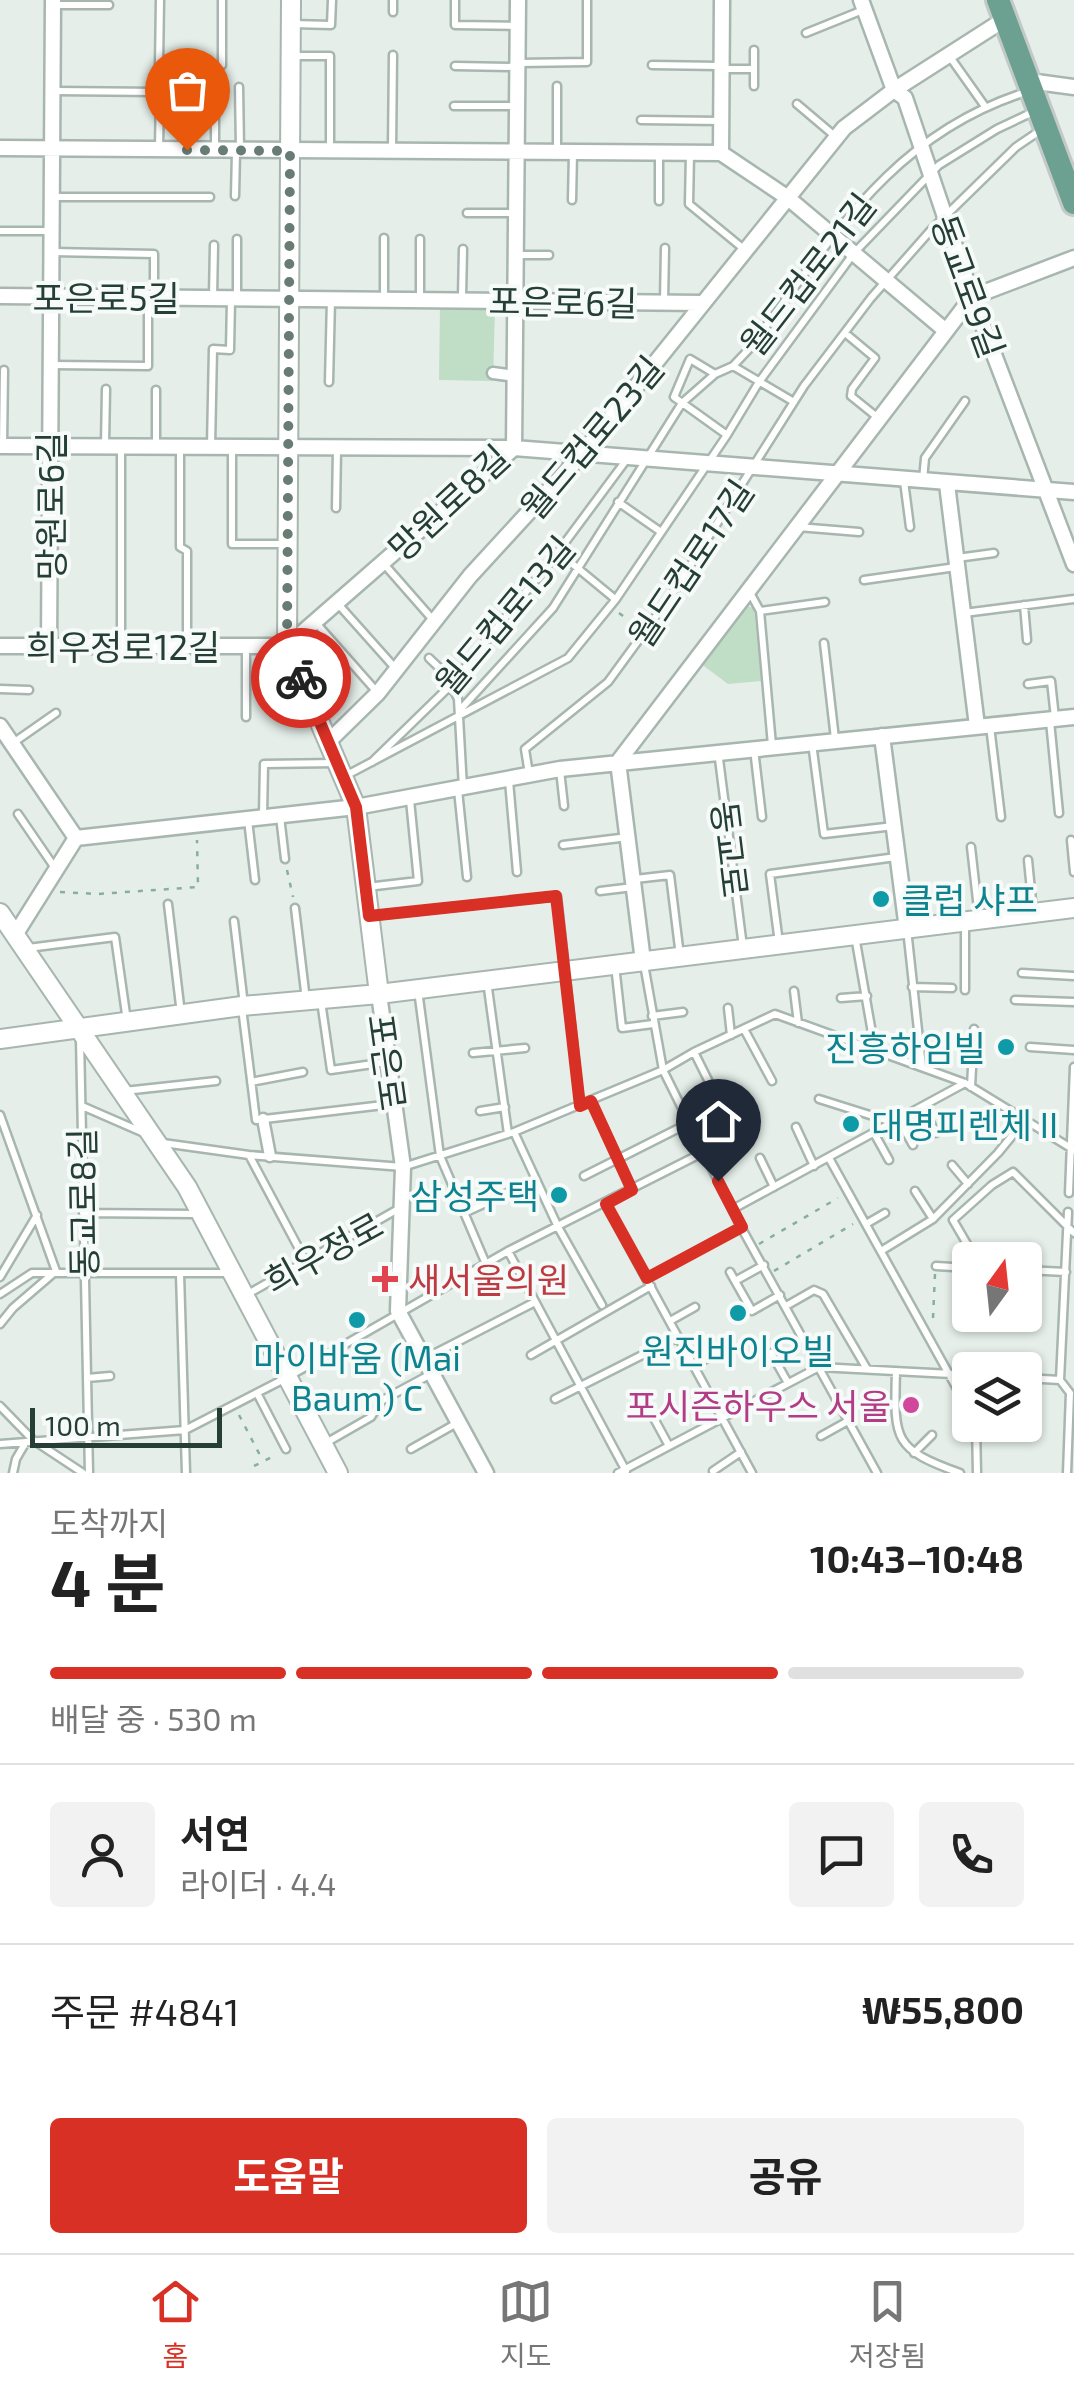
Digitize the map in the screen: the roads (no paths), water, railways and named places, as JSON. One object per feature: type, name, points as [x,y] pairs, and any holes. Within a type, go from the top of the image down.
[{"type":"main road","points":[[1002,9],[1074,203]]},
{"type":"street","name":"포은로","points":[[291,0],[287,646],[356,807],[403,1167],[398,1312],[486,1473]]},
{"type":"street","name":"망원로8길","points":[[287,646],[514,448],[518,0]]},
{"type":"street","points":[[720,153],[722,0]]},
{"type":"street","name":"망원로6길","points":[[49,646],[52,2]]},
{"type":"street","name":"동교로9길","points":[[863,5],[894,90],[905,98],[972,297],[1074,564]]},
{"type":"street","name":"월드컵로23길","points":[[328,742],[378,693],[470,576],[582,454],[837,138],[1002,9]]},
{"type":"street","points":[[1036,102],[1074,87]]},
{"type":"street","points":[[0,148],[720,153],[788,198],[946,330]]},
{"type":"street","points":[[644,961],[618,762],[972,297],[1074,258]]},
{"type":"street","name":"포은로5길","points":[[0,296],[290,298]]},
{"type":"street","name":"포은로6길","points":[[290,298],[702,303]]},
{"type":"street","points":[[494,373],[515,376]]},
{"type":"street","points":[[2,446],[514,448],[1074,492]]},
{"type":"street","points":[[947,484],[963,613],[983,726]]},
{"type":"street","name":"희우정로12길","points":[[0,646],[287,646]]},
{"type":"street","points":[[20,942],[44,886],[76,838],[356,807],[560,768],[1074,718]]},
{"type":"street","points":[[0,726],[76,838]]},
{"type":"street","points":[[882,736],[907,929]]},
{"type":"street","name":"동교로","points":[[0,1038],[1074,908]]},
{"type":"street","name":"희우정로","points":[[0,913],[156,1140],[201,1214],[338,1473]]},
{"type":"street","points":[[263,1119],[270,1156]]},
{"type":"lane","points":[[160,0],[160,66]]},
{"type":"lane","points":[[222,0],[222,66]]},
{"type":"lane","points":[[291,24],[332,25],[332,0]]},
{"type":"lane","points":[[393,0],[393,12]]},
{"type":"lane","points":[[455,0],[455,25],[518,26]]},
{"type":"lane","points":[[454,66],[586,62],[587,0]]},
{"type":"lane","name":"망원로6길","points":[[52,2],[109,5]]},
{"type":"lane","name":"동교로9길","points":[[806,33],[863,5]]},
{"type":"lane","points":[[754,50],[754,86]]},
{"type":"lane","points":[[392,151],[394,55]]},
{"type":"lane","points":[[948,55],[984,106]]},
{"type":"lane","points":[[291,56],[330,56],[330,151]]},
{"type":"lane","points":[[652,65],[754,69]]},
{"type":"lane","points":[[557,86],[572,200]]},
{"type":"lane","points":[[235,196],[240,87]]},
{"type":"lane","points":[[53,91],[160,92],[159,150]]},
{"type":"lane","points":[[215,91],[215,150]]},
{"type":"lane","points":[[255,880],[255,818],[264,764],[340,770],[371,764],[568,658],[616,599],[759,382],[854,253],[939,165],[1036,102]]},
{"type":"lane","name":"월드컵로21길","points":[[459,715],[536,630],[579,569],[682,403],[715,374],[734,366],[831,235],[875,186],[920,146],[984,106],[1036,102]]},
{"type":"lane","name":"월드컵로17길","points":[[530,775],[525,749],[608,682],[755,467],[794,402],[887,282],[944,218],[1016,147],[1036,102]]},
{"type":"lane","points":[[797,104],[837,138]]},
{"type":"lane","points":[[454,106],[517,106]]},
{"type":"lane","points":[[641,120],[721,121]]},
{"type":"lane","points":[[659,152],[659,201]]},
{"type":"lane","points":[[690,152],[689,204],[744,250]]},
{"type":"lane","points":[[52,197],[210,198]]},
{"type":"lane","points":[[467,213],[517,214]]},
{"type":"lane","points":[[0,231],[52,231]]},
{"type":"lane","points":[[384,238],[384,299]]},
{"type":"lane","points":[[420,238],[420,299]]},
{"type":"lane","points":[[211,447],[213,350],[230,350],[237,240]]},
{"type":"lane","name":"포은로5길","points":[[213,298],[214,245]]},
{"type":"lane","name":"포은로6길","points":[[664,302],[665,248]]},
{"type":"lane","name":"포은로6길","points":[[462,300],[463,249]]},
{"type":"lane","points":[[52,252],[154,254],[148,366],[52,365]]},
{"type":"lane","points":[[517,255],[549,255]]},
{"type":"lane","points":[[329,382],[331,298]]},
{"type":"lane","points":[[845,333],[875,358],[851,396],[879,418]]},
{"type":"lane","name":"월드컵로21길","points":[[682,403],[674,397],[690,359],[715,374]]},
{"type":"lane","name":"월드컵로21길","points":[[734,366],[794,402]]},
{"type":"lane","points":[[2,446],[4,370]]},
{"type":"lane","points":[[106,389],[113,447],[121,646]]},
{"type":"lane","points":[[156,390],[156,447]]},
{"type":"lane","points":[[923,482],[925,458],[965,401]]},
{"type":"lane","points":[[682,403],[727,435]]},
{"type":"lane","points":[[180,447],[180,546],[187,551],[187,647]]},
{"type":"lane","points":[[232,447],[232,544],[288,544]]},
{"type":"lane","points":[[336,508],[337,448]]},
{"type":"lane","name":"월드컵로13길","points":[[371,764],[452,684],[628,458]]},
{"type":"lane","points":[[904,480],[910,527]]},
{"type":"lane","points":[[618,502],[661,532]]},
{"type":"lane","points":[[796,527],[859,532]]},
{"type":"lane","points":[[558,552],[616,599]]},
{"type":"lane","points":[[864,580],[994,554]]},
{"type":"lane","points":[[383,563],[434,621]]},
{"type":"lane","points":[[748,590],[760,611],[772,746]]},
{"type":"lane","points":[[963,613],[1074,599]]},
{"type":"lane","points":[[760,611],[825,602]]},
{"type":"lane","points":[[337,603],[397,670]]},
{"type":"lane","points":[[1024,606],[1027,640]]},
{"type":"lane","points":[[315,622],[378,693]]},
{"type":"lane","points":[[824,644],[835,740]]},
{"type":"lane","name":"희우정로12길","points":[[246,646],[246,718]]},
{"type":"lane","points":[[429,658],[452,684],[458,699],[467,877]]},
{"type":"lane","points":[[1028,684],[1050,682],[1060,813]]},
{"type":"lane","points":[[0,690],[29,690]]},
{"type":"lane","points":[[12,744],[56,713]]},
{"type":"lane","points":[[983,726],[1001,817]]},
{"type":"lane","points":[[812,742],[824,834],[894,826]]},
{"type":"lane","points":[[754,748],[762,817]]},
{"type":"lane","name":"동교로","points":[[718,750],[743,948]]},
{"type":"lane","points":[[560,768],[564,806]]},
{"type":"lane","points":[[508,780],[518,872]]},
{"type":"lane","points":[[366,887],[418,881],[410,798]]},
{"type":"lane","points":[[18,814],[56,868]]},
{"type":"lane","points":[[280,815],[285,859]]},
{"type":"lane","points":[[563,846],[629,837]]},
{"type":"lane","points":[[1071,840],[1074,872]]},
{"type":"lane","points":[[965,990],[972,920],[971,847]]},
{"type":"lane","name":"동교로","points":[[779,944],[770,874],[898,857]]},
{"type":"lane","points":[[1028,860],[1034,912]]},
{"type":"lane","name":"동교로","points":[[634,883],[670,875],[680,957]]},
{"type":"lane","points":[[600,891],[634,883]]},
{"type":"lane","points":[[369,916],[556,896],[580,1106]]},
{"type":"lane","points":[[168,904],[181,1015]]},
{"type":"lane","points":[[295,908],[331,1070],[387,1062]]},
{"type":"lane","points":[[234,920],[256,1120],[392,1104]]},
{"type":"lane","points":[[907,929],[922,1068]]},
{"type":"lane","points":[[855,935],[874,1050]]},
{"type":"lane","points":[[20,942],[115,937],[127,1022]]},
{"type":"lane","points":[[644,961],[662,1070],[876,1473]]},
{"type":"lane","points":[[615,965],[622,1028],[683,1012]]},
{"type":"lane","points":[[1022,974],[1074,976]]},
{"type":"lane","points":[[487,980],[512,1133],[558,1227],[602,1304]]},
{"type":"lane","points":[[912,987],[952,988]]},
{"type":"lane","points":[[418,989],[440,1156],[486,1264]]},
{"type":"lane","points":[[794,991],[798,1022]]},
{"type":"lane","points":[[841,998],[866,996]]},
{"type":"lane","points":[[1015,1000],[1074,1002]]},
{"type":"lane","points":[[728,1008],[731,1035]]},
{"type":"lane","points":[[81,1106],[156,1140],[249,1156],[403,1167],[512,1133],[580,1106],[775,1014],[968,1086],[1072,1150]]},
{"type":"lane","name":"동교로8길","points":[[0,1406],[30,1441],[86,1473],[80,1028]]},
{"type":"lane","points":[[968,1086],[974,1028]]},
{"type":"lane","points":[[744,1029],[772,1081]]},
{"type":"lane","points":[[1030,1047],[1074,1050]]},
{"type":"lane","points":[[473,1054],[526,1048]]},
{"type":"lane","points":[[694,1052],[729,1122]]},
{"type":"lane","points":[[1069,1192],[1074,1066]]},
{"type":"lane","points":[[251,1082],[302,1072]]},
{"type":"lane","points":[[123,1091],[216,1081]]},
{"type":"lane","points":[[733,1209],[968,1086]]},
{"type":"lane","points":[[819,1099],[896,1121],[913,1145]]},
{"type":"lane","points":[[591,1101],[632,1190]]},
{"type":"lane","points":[[480,1111],[505,1107]]},
{"type":"lane","points":[[922,1107],[936,1133]]},
{"type":"lane","points":[[0,1114],[56,1272]]},
{"type":"lane","points":[[882,1251],[933,1218],[1025,1120]]},
{"type":"lane","points":[[584,1176],[689,1123]]},
{"type":"lane","points":[[796,1127],[814,1166]]},
{"type":"lane","points":[[874,1133],[889,1160]]},
{"type":"lane","points":[[0,1444],[185,1430],[288,1377],[508,1252],[704,1152]]},
{"type":"lane","points":[[249,1156],[305,1260]]},
{"type":"lane","points":[[760,1158],[774,1187]]},
{"type":"lane","points":[[829,1158],[951,1374]]},
{"type":"lane","points":[[952,1165],[968,1184]]},
{"type":"lane","points":[[966,1242],[954,1220],[992,1185],[1013,1172],[1071,1230]]},
{"type":"lane","points":[[464,1214],[536,1180]]},
{"type":"lane","points":[[915,1191],[933,1218]]},
{"type":"lane","points":[[606,1204],[752,1473]]},
{"type":"lane","name":"희우정로","points":[[245,1296],[402,1208]]},
{"type":"lane","points":[[1067,1473],[1072,1394],[1060,1380],[1071,1230],[1068,1212]]},
{"type":"lane","points":[[83,1213],[201,1214]]},
{"type":"lane","points":[[864,1221],[885,1213]]},
{"type":"lane","points":[[0,1277],[37,1215]]},
{"type":"lane","points":[[530,1355],[742,1227]]},
{"type":"lane","points":[[508,1252],[624,1472],[819,1366],[951,1374]]},
{"type":"lane","points":[[735,1281],[764,1265]]},
{"type":"lane","points":[[936,1266],[952,1267]]},
{"type":"lane","points":[[1042,1271],[1066,1272]]},
{"type":"lane","points":[[0,1324],[56,1272]]},
{"type":"lane","points":[[0,1294],[32,1273],[232,1272]]},
{"type":"lane","points":[[730,1272],[752,1311],[780,1295]]},
{"type":"lane","points":[[180,1274],[186,1473]]},
{"type":"lane","points":[[786,1306],[814,1290],[824,1294],[867,1369]]},
{"type":"lane","points":[[423,1360],[535,1302]]},
{"type":"lane","points":[[670,1321],[696,1307]]},
{"type":"lane","points":[[555,1399],[678,1336]]},
{"type":"lane","points":[[694,1366],[721,1350]]},
{"type":"lane","points":[[771,1352],[788,1383]]},
{"type":"lane","points":[[896,1371],[895,1426],[918,1458],[960,1473]]},
{"type":"lane","points":[[323,1444],[371,1417],[381,1401],[431,1374]]},
{"type":"lane","points":[[86,1378],[110,1376]]},
{"type":"lane","points":[[1042,1379],[1060,1380]]},
{"type":"lane","points":[[257,1393],[286,1449]]},
{"type":"lane","points":[[650,1411],[669,1446]]},
{"type":"lane","points":[[822,1436],[848,1421]]},
{"type":"lane","points":[[411,1448],[458,1423]]},
{"type":"lane","points":[[914,1453],[932,1435]]},
{"type":"lane","points":[[13,1473],[16,1458],[30,1441]]},
{"type":"lane","points":[[976,1442],[976,1473]]},
{"type":"lane","points":[[713,1470],[741,1452]]},
{"type":"place","name":"클럽 샤프","points":[[881,899]]},
{"type":"place","name":"진흥하임빌","points":[[1006,1047]]},
{"type":"place","name":"대명피렌체 II","points":[[851,1124]]},
{"type":"place","name":"삼성주택","points":[[559,1195]]},
{"type":"place","name":"새서울의원","points":[[385,1279]]},
{"type":"place","name":"원진바이오빌","points":[[738,1313]]},
{"type":"place","name":"마이바움 (Mai Baum) C","points":[[357,1320]]},
{"type":"place","name":"포시즌하우스 서울","points":[[911,1405]]}]
